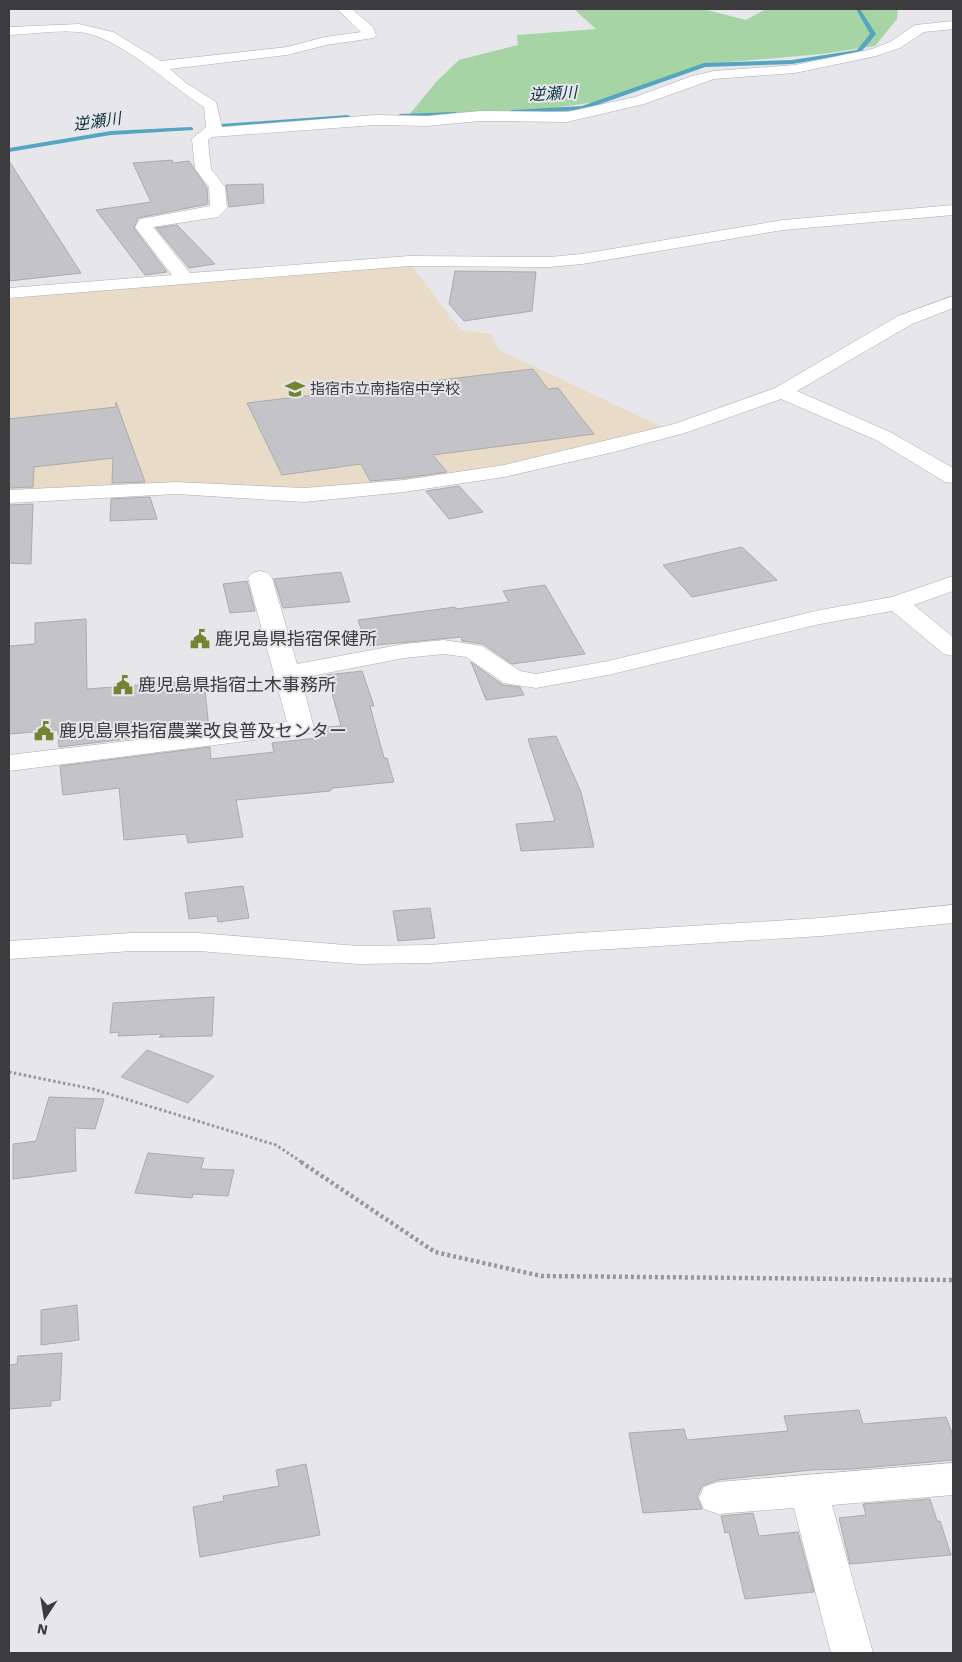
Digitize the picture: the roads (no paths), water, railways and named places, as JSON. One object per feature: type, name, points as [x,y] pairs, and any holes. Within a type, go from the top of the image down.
[{"type":"street","points":[[158,66],[287,51],[325,42],[369,35],[368,30],[344,9]]},
{"type":"street","points":[[208,133],[375,120],[427,121],[480,116],[567,116],[639,102],[698,78],[795,68],[876,52],[895,45],[920,28],[953,25]]},
{"type":"street","points":[[9,31],[79,28],[108,35],[158,66],[181,86],[210,104],[214,128],[200,139],[201,159],[203,169],[217,187],[219,208],[212,213],[146,223],[144,227],[184,278]]},
{"type":"street","points":[[9,293],[408,261],[508,262],[574,260],[784,226],[953,210]]},
{"type":"street","points":[[9,497],[176,488],[292,495],[404,486],[504,471],[614,446],[681,428],[782,392],[905,320],[953,302]]},
{"type":"street","points":[[782,392],[883,436],[953,477]]},
{"type":"street","points":[[9,763],[301,728],[288,674],[260,578]]},
{"type":"street","points":[[288,674],[318,666],[404,651],[451,647],[473,651],[513,678],[536,681],[608,668],[820,617],[897,603],[953,583]]},
{"type":"street","points":[[897,603],[953,649]]},
{"type":"street","points":[[9,950],[132,942],[189,942],[358,955],[430,954],[578,942],[821,927],[953,914]]},
{"type":"street","points":[[718,1498],[953,1479]]},
{"type":"street","points":[[809,1490],[852,1653]]},
{"type":"waterway","name":"逆瀬川","points":[[512,112],[583,108],[704,65],[792,62],[859,51],[873,34],[858,9]]},
{"type":"waterway","name":"逆瀬川","points":[[400,116],[455,114]]},
{"type":"waterway","name":"逆瀬川","points":[[221,126],[348,117]]},
{"type":"waterway","name":"逆瀬川","points":[[9,150],[111,133],[191,129]]},
{"type":"place","name":"指宿市立南指宿中学校","points":[[295,389]]},
{"type":"place","name":"鹿児島県指宿保健所","points":[[200,639]]},
{"type":"place","name":"鹿児島県指宿土木事務所","points":[[123,685]]},
{"type":"place","name":"鹿児島県指宿農業改良普及センター","points":[[44,731]]}]
